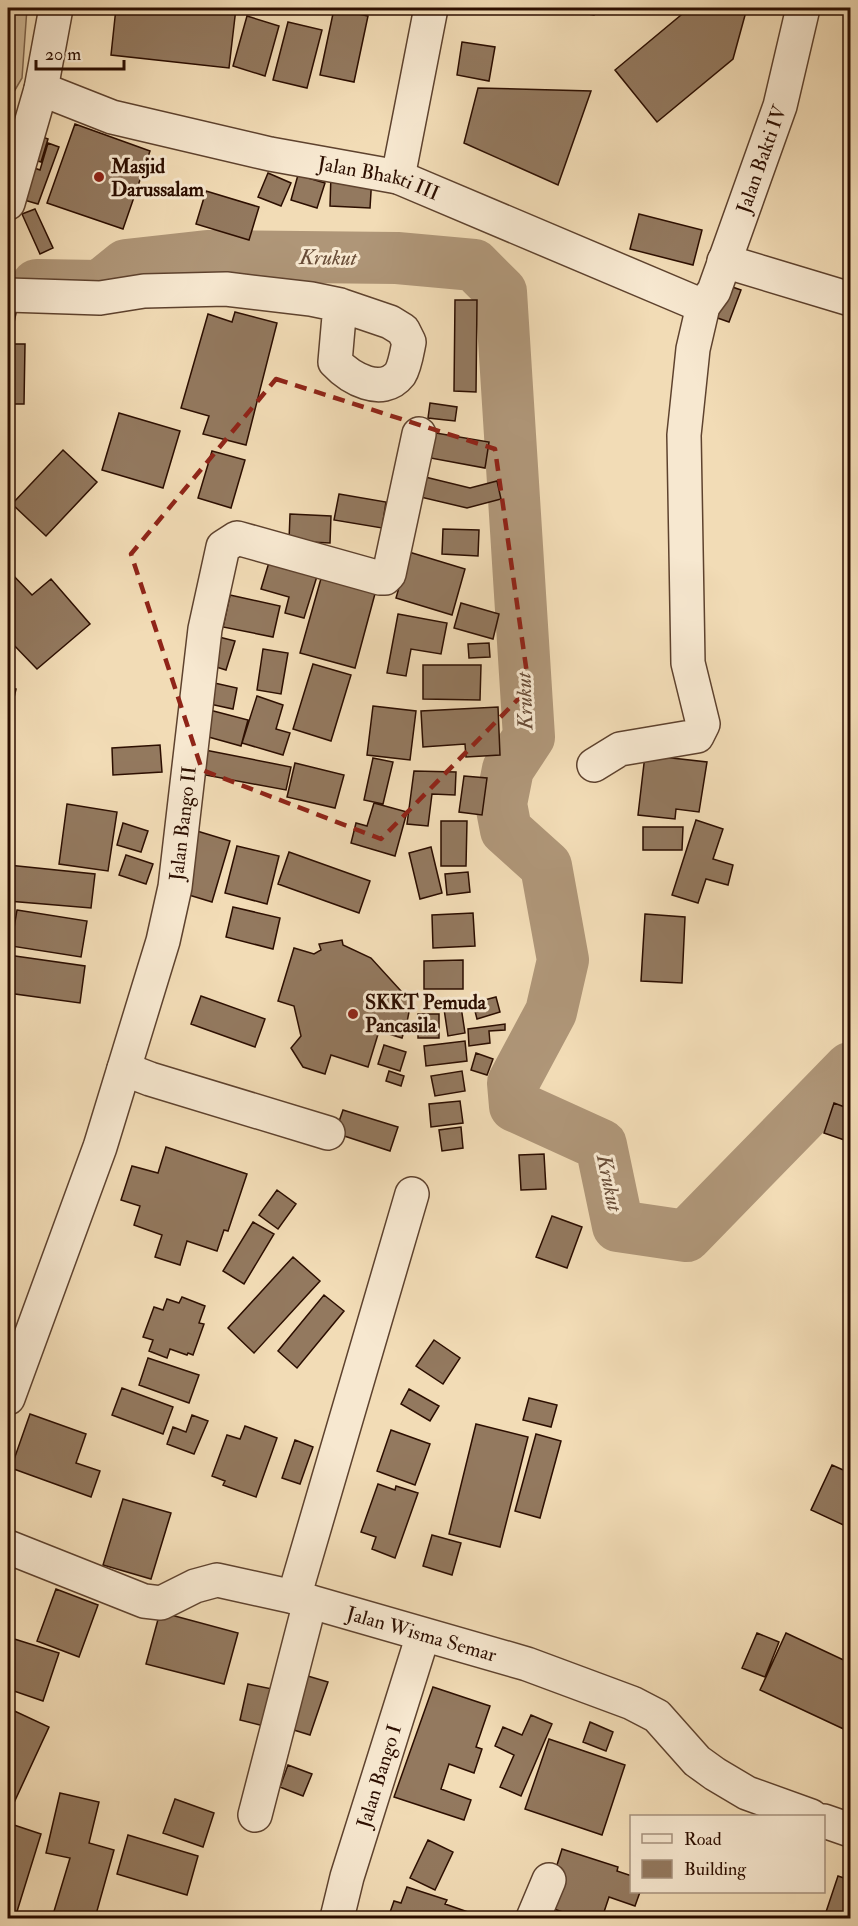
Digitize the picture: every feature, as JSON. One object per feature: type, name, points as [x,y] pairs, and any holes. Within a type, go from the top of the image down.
[{"type":"street","points":[[8,203],[41,89],[56,8]]},
{"type":"street","points":[[398,177],[431,8]]},
{"type":"street","name":"Jalan Bakti IV","points":[[594,765],[620,749],[697,736],[703,724],[688,663],[684,435],[693,349],[703,306],[714,291],[780,106],[803,8]]},
{"type":"street","name":"Jalan Bhakti III","points":[[41,89],[112,117],[270,153],[398,177],[703,306]]},
{"type":"street","points":[[724,261],[850,299]]},
{"type":"street","points":[[8,295],[100,298],[144,291],[226,289],[311,298],[340,305]]},
{"type":"street","name":"Jalan Bango II","points":[[8,1398],[100,1147],[149,990],[176,888],[205,629],[223,547],[237,538],[385,578],[389,574],[419,434]]},
{"type":"street","points":[[124,1069],[328,1133]]},
{"type":"street","points":[[255,1815],[302,1599],[412,1194]]},
{"type":"street","name":"Jalan Wisma Semar","points":[[8,1547],[144,1600],[161,1603],[195,1586],[217,1580],[302,1599],[526,1664],[632,1703],[657,1716],[697,1761],[715,1774],[747,1793],[808,1815]]},
{"type":"street","name":"Jalan Bango I","points":[[337,1918],[347,1877],[423,1635]]},
{"type":"street","points":[[825,1821],[850,1830]]},
{"type":"street","points":[[533,1918],[549,1880]]},
{"type":"highlighted area","points":[[276,379],[495,449],[529,688],[381,839],[202,770],[131,554]]},
{"type":"shaded area","points":[[8,8],[27,8],[22,78],[8,102]]},
{"type":"building","points":[[116,8],[236,8],[229,68],[111,55]]},
{"type":"building","points":[[546,8],[595,8],[594,15]]},
{"type":"building","points":[[688,8],[747,8],[733,59],[657,122],[615,70]]},
{"type":"building","points":[[334,9],[368,16],[354,82],[320,75]]},
{"type":"building","points":[[247,16],[279,26],[265,76],[233,66]]},
{"type":"building","points":[[288,22],[322,30],[307,88],[273,80]]},
{"type":"building","points":[[462,42],[495,47],[489,81],[457,75]]},
{"type":"building","points":[[478,88],[591,91],[558,185],[464,143]]},
{"type":"building","name":"Masjid Darussalam","points":[[75,124],[150,151],[123,229],[47,203]]},
{"type":"building","points":[[31,133],[48,139],[41,162],[23,156]]},
{"type":"building","points":[[48,143],[59,147],[38,204],[24,200],[26,165],[40,170]]},
{"type":"building","points":[[268,173],[291,183],[281,206],[258,197]]},
{"type":"building","points":[[331,174],[372,176],[370,208],[330,206]]},
{"type":"building","points":[[298,175],[325,183],[317,208],[291,200]]},
{"type":"building","points":[[206,191],[259,207],[249,240],[196,224]]},
{"type":"building","points":[[35,209],[53,248],[40,254],[22,214]]},
{"type":"building","points":[[639,214],[702,230],[693,265],[630,249]]},
{"type":"building","points":[[721,283],[741,290],[729,322],[709,315]]},
{"type":"building","points":[[455,300],[477,300],[476,392],[454,391]]},
{"type":"building","points":[[8,311],[16,313],[12,332],[8,331]]},
{"type":"building","points":[[235,312],[277,323],[246,445],[203,434],[209,416],[181,408],[208,314],[232,322]]},
{"type":"building","points":[[8,344],[25,344],[24,404],[8,404]]},
{"type":"building","points":[[430,403],[457,407],[455,421],[428,418]]},
{"type":"building","points":[[119,413],[180,431],[163,488],[102,470]]},
{"type":"building","points":[[430,432],[489,442],[485,468],[425,457]]},
{"type":"building","points":[[63,450],[97,482],[46,536],[12,504]]},
{"type":"building","points":[[212,451],[245,460],[231,508],[198,498]]},
{"type":"building","points":[[417,475],[470,488],[497,481],[501,499],[467,508],[412,495]]},
{"type":"building","points":[[339,494],[386,502],[382,528],[334,520]]},
{"type":"building","points":[[290,514],[331,516],[330,543],[289,541]]},
{"type":"building","points":[[443,529],[479,530],[478,556],[442,554]]},
{"type":"building","points":[[409,552],[465,569],[452,615],[396,598]]},
{"type":"building","points":[[270,559],[318,573],[304,618],[285,613],[289,597],[261,589]]},
{"type":"building","points":[[10,572],[32,595],[51,579],[90,624],[37,669],[8,639],[8,574]]},
{"type":"building","points":[[322,575],[376,590],[355,668],[300,653]]},
{"type":"building","points":[[230,595],[280,606],[273,637],[223,627]]},
{"type":"building","points":[[461,603],[499,614],[493,639],[454,628]]},
{"type":"building","points":[[398,614],[447,623],[441,654],[411,649],[406,676],[387,673]]},
{"type":"building","points":[[219,637],[235,641],[226,670],[210,665]]},
{"type":"building","points":[[489,643],[490,657],[469,658],[468,644]]},
{"type":"building","points":[[263,649],[288,653],[281,694],[257,690]]},
{"type":"building","points":[[313,664],[351,675],[331,741],[293,729]]},
{"type":"building","points":[[423,665],[481,665],[480,700],[423,699]]},
{"type":"building","points":[[210,682],[237,688],[233,709],[205,703]]},
{"type":"building","points":[[8,687],[16,689],[10,715],[8,714]]},
{"type":"building","points":[[257,696],[283,705],[276,729],[290,733],[283,755],[242,743]]},
{"type":"building","points":[[373,706],[416,711],[410,760],[367,755]]},
{"type":"building","points":[[498,707],[500,755],[466,757],[465,744],[423,747],[421,711]]},
{"type":"building","points":[[202,708],[248,720],[241,746],[194,733]]},
{"type":"building","points":[[160,745],[162,772],[113,775],[112,748]]},
{"type":"building","points":[[205,750],[291,767],[286,790],[200,774]]},
{"type":"building","points":[[645,755],[707,762],[699,812],[676,809],[675,819],[638,815]]},
{"type":"building","points":[[373,758],[393,762],[383,804],[364,800]]},
{"type":"building","points":[[295,763],[344,775],[335,808],[287,797]]},
{"type":"building","points":[[414,771],[456,772],[455,795],[432,794],[428,826],[407,824]]},
{"type":"building","points":[[464,776],[487,778],[482,815],[459,812]]},
{"type":"building","points":[[374,803],[407,812],[395,856],[351,843],[356,823],[367,826]]},
{"type":"building","points":[[67,804],[117,812],[108,871],[59,864]]},
{"type":"building","points":[[696,820],[723,829],[713,859],[733,865],[728,885],[706,879],[698,903],[672,895]]},
{"type":"building","points":[[441,821],[467,821],[466,866],[441,866]]},
{"type":"building","points":[[123,823],[148,831],[141,852],[117,845]]},
{"type":"building","points":[[643,827],[683,827],[682,850],[643,850]]},
{"type":"building","points":[[197,831],[230,841],[212,902],[179,892]]},
{"type":"building","points":[[237,846],[279,856],[267,904],[225,893]]},
{"type":"building","points":[[431,847],[442,893],[420,899],[409,853]]},
{"type":"building","points":[[289,852],[370,881],[359,913],[278,884]]},
{"type":"building","points":[[126,855],[153,864],[146,884],[119,875]]},
{"type":"building","points":[[8,865],[95,874],[91,908],[8,901]]},
{"type":"building","points":[[468,872],[470,892],[447,895],[445,874]]},
{"type":"building","points":[[233,907],[280,918],[273,949],[226,937]]},
{"type":"building","points":[[17,910],[87,921],[81,957],[11,946]]},
{"type":"building","points":[[473,913],[475,946],[433,948],[432,915]]},
{"type":"building","points":[[645,914],[685,917],[682,983],[641,981]]},
{"type":"building","name":"SKKT Pemuda Pancasila","points":[[342,940],[343,945],[371,958],[411,1002],[402,1038],[379,1031],[368,1067],[331,1055],[325,1074],[303,1067],[291,1048],[301,1036],[294,1006],[278,1001],[294,948],[314,954],[321,950],[319,944]]},
{"type":"building","points":[[8,955],[85,966],[80,1003],[8,993]]},
{"type":"building","points":[[463,960],[463,989],[424,989],[424,961]]},
{"type":"building","points":[[201,996],[265,1019],[255,1047],[191,1024]]},
{"type":"building","points":[[496,997],[500,1012],[477,1019],[473,1003]]},
{"type":"building","points":[[460,1000],[465,1033],[448,1036],[443,1002]]},
{"type":"building","points":[[418,1014],[439,1014],[439,1038],[418,1038]]},
{"type":"building","points":[[505,1024],[505,1030],[489,1031],[490,1043],[469,1046],[468,1029]]},
{"type":"building","points":[[465,1041],[467,1061],[426,1066],[424,1046]]},
{"type":"building","points":[[384,1045],[406,1052],[400,1071],[378,1064]]},
{"type":"building","points":[[476,1053],[493,1059],[487,1075],[471,1070]]},
{"type":"building","points":[[389,1071],[404,1076],[401,1086],[386,1081]]},
{"type":"building","points":[[462,1071],[465,1091],[435,1096],[431,1076]]},
{"type":"building","points":[[460,1101],[463,1123],[431,1127],[429,1104]]},
{"type":"building","points":[[834,1103],[850,1109],[850,1142],[824,1133]]},
{"type":"building","points":[[343,1110],[398,1127],[390,1151],[335,1133]]},
{"type":"building","points":[[461,1127],[463,1148],[442,1151],[439,1130]]},
{"type":"building","points":[[166,1147],[247,1174],[228,1231],[224,1230],[217,1251],[187,1241],[180,1265],[155,1257],[162,1235],[134,1225],[140,1206],[121,1200],[132,1166],[158,1173]]},
{"type":"building","points":[[544,1154],[546,1189],[521,1190],[519,1155]]},
{"type":"building","points":[[277,1190],[296,1204],[278,1229],[259,1215]]},
{"type":"building","points":[[552,1216],[582,1227],[567,1268],[536,1257]]},
{"type":"building","points":[[253,1222],[274,1234],[244,1284],[223,1271]]},
{"type":"building","points":[[293,1257],[320,1281],[254,1353],[228,1328]]},
{"type":"building","points":[[324,1295],[344,1311],[297,1368],[278,1351]]},
{"type":"building","points":[[182,1297],[205,1306],[199,1323],[204,1324],[193,1355],[170,1349],[167,1358],[149,1351],[153,1340],[143,1337],[154,1307],[163,1310],[167,1299],[179,1303]]},
{"type":"building","points":[[434,1340],[460,1358],[443,1384],[416,1366]]},
{"type":"building","points":[[148,1358],[199,1375],[189,1403],[139,1385]]},
{"type":"building","points":[[122,1388],[173,1407],[163,1434],[112,1415]]},
{"type":"building","points":[[409,1389],[439,1406],[430,1421],[401,1404]]},
{"type":"building","points":[[529,1398],[557,1405],[551,1427],[523,1420]]},
{"type":"building","points":[[30,1414],[86,1434],[76,1463],[100,1471],[91,1497],[11,1468]]},
{"type":"building","points":[[192,1415],[208,1421],[194,1454],[167,1444],[173,1427],[186,1432]]},
{"type":"building","points":[[476,1424],[528,1437],[500,1547],[449,1534]]},
{"type":"building","points":[[245,1426],[277,1438],[256,1497],[223,1485],[225,1481],[212,1476],[227,1435],[240,1439]]},
{"type":"building","points":[[391,1430],[430,1444],[415,1485],[377,1471]]},
{"type":"building","points":[[536,1434],[561,1441],[540,1518],[515,1511]]},
{"type":"building","points":[[295,1440],[313,1447],[300,1484],[282,1478]]},
{"type":"building","points":[[832,1465],[850,1473],[850,1528],[811,1510]]},
{"type":"building","points":[[378,1484],[395,1490],[396,1486],[418,1493],[395,1558],[372,1549],[376,1537],[361,1532]]},
{"type":"building","points":[[123,1499],[171,1513],[151,1579],[103,1565]]},
{"type":"building","points":[[432,1535],[461,1543],[452,1575],[423,1566]]},
{"type":"building","points":[[56,1589],[98,1605],[79,1657],[37,1641]]},
{"type":"building","points":[[160,1612],[238,1633],[224,1684],[146,1664]]},
{"type":"building","points":[[757,1633],[779,1642],[765,1677],[742,1668]]},
{"type":"building","points":[[786,1633],[850,1663],[850,1732],[760,1690]]},
{"type":"building","points":[[8,1637],[59,1653],[43,1701],[8,1689]]},
{"type":"building","points":[[301,1674],[328,1682],[310,1735],[284,1727]]},
{"type":"building","points":[[248,1684],[277,1690],[268,1727],[240,1720]]},
{"type":"building","points":[[433,1687],[490,1706],[476,1747],[482,1749],[474,1773],[449,1764],[441,1789],[471,1800],[464,1820],[394,1797]]},
{"type":"building","points":[[8,1708],[49,1727],[12,1807],[8,1805]]},
{"type":"building","points":[[531,1715],[552,1724],[521,1796],[500,1787],[514,1755],[495,1746],[503,1727],[522,1735]]},
{"type":"building","points":[[590,1722],[613,1732],[606,1751],[583,1742]]},
{"type":"building","points":[[549,1739],[625,1765],[602,1835],[525,1809]]},
{"type":"building","points":[[288,1765],[312,1774],[303,1796],[280,1787]]},
{"type":"building","points":[[60,1793],[99,1802],[89,1843],[114,1850],[95,1918],[52,1918],[70,1858],[46,1853]]},
{"type":"building","points":[[175,1799],[214,1813],[203,1847],[163,1833]]},
{"type":"building","points":[[8,1823],[41,1834],[15,1918],[8,1918]]},
{"type":"building","points":[[128,1835],[198,1856],[187,1895],[117,1874]]},
{"type":"building","points":[[428,1840],[453,1852],[435,1890],[410,1878]]},
{"type":"building","points":[[562,1849],[618,1867],[617,1871],[630,1875],[630,1893],[640,1893],[635,1906],[609,1897],[602,1918],[582,1918],[544,1906]]},
{"type":"building","points":[[838,1876],[850,1880],[850,1918],[824,1918]]},
{"type":"building","points":[[407,1887],[447,1900],[445,1904],[471,1913],[470,1918],[388,1918],[394,1901],[401,1903]]},
{"type":"waterway","name":"Krukut","points":[[37,285],[100,286],[126,265],[207,256],[397,258],[474,265],[501,292],[529,737],[508,769],[501,804],[506,830],[546,866],[563,960],[551,1012],[513,1083],[515,1106],[601,1145],[618,1226],[686,1236],[850,1068]]},
{"type":"place","name":"Masjid Darussalam","points":[[99,177]]},
{"type":"place","name":"SKKT Pemuda Pancasila","points":[[353,1014]]}]
